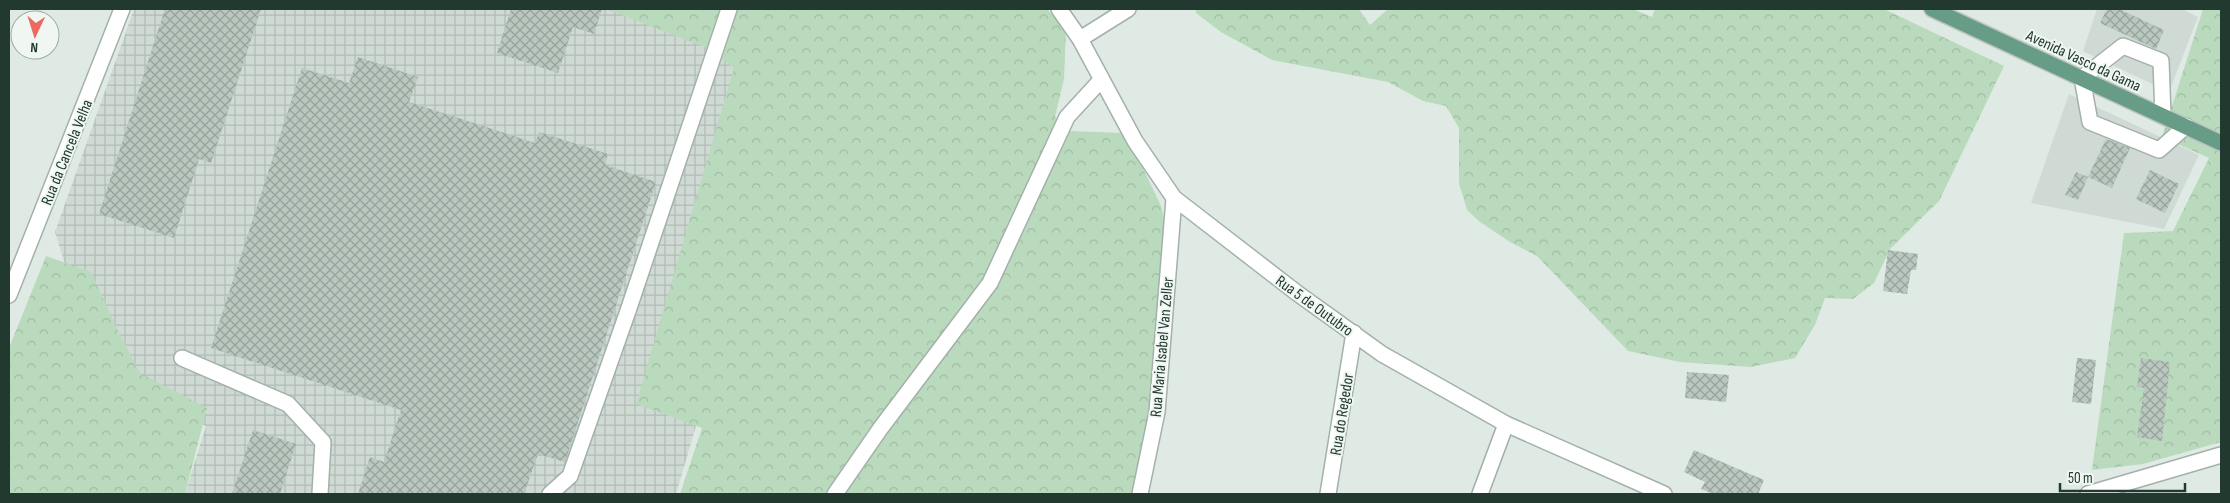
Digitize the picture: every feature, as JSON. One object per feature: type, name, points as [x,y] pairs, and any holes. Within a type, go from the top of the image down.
[{"type":"main road","name":"Avenida Vasco da Gama","points":[[1932,9],[2221,143]]},
{"type":"street","name":"Rua da Cancela Velha","points":[[9,295],[122,9]]},
{"type":"street","points":[[550,494],[570,476],[629,308],[729,9]]},
{"type":"street","name":"Rua 5 de Outubro","points":[[1059,9],[1080,39],[1101,80],[1136,140],[1174,198],[1382,354],[1506,424],[1664,494]]},
{"type":"street","points":[[1080,39],[1128,9]]},
{"type":"street","points":[[2164,116],[2161,61],[2123,46],[2082,78],[2090,122],[2158,150],[2186,126]]},
{"type":"street","points":[[836,494],[880,429],[990,282],[1067,117],[1101,80]]},
{"type":"street","name":"Rua Maria Isabel Van Zeller","points":[[1140,494],[1157,412],[1174,198]]},
{"type":"street","name":"Rua do Regedor","points":[[1328,494],[1354,334]]},
{"type":"street","points":[[182,358],[288,404],[323,442],[320,494]]},
{"type":"street","points":[[1480,494],[1506,424]]},
{"type":"street","points":[[2088,494],[2221,455]]},
{"type":"shaded area","points":[[134,9],[774,9],[644,403],[696,426],[676,494],[185,494],[206,426],[104,392],[55,232]]},
{"type":"shaded area","points":[[2097,9],[2182,9],[2198,17],[2169,92],[2083,51]]},
{"type":"shaded area","points":[[2069,94],[2199,155],[2164,229],[2031,203]]},
{"type":"green space","points":[[606,9],[1048,10],[1066,30],[1064,79],[1055,117],[1069,131],[1126,133],[1161,206],[1174,263],[1144,494],[680,494],[702,428],[636,404],[734,68],[707,48]]},
{"type":"green space","points":[[1196,9],[1359,9],[1370,25],[1388,9],[1633,9],[1652,17],[1655,9],[1884,9],[2004,66],[1939,201],[1890,249],[1874,283],[1853,299],[1825,298],[1815,325],[1795,358],[1751,367],[1680,362],[1628,351],[1537,256],[1510,242],[1480,222],[1467,210],[1459,183],[1459,128],[1446,106],[1423,101],[1388,82],[1272,60],[1221,32],[1196,13]]},
{"type":"green space","points":[[2203,9],[2221,9],[2221,442],[2143,464],[2092,470],[2124,233],[2173,231],[2209,158],[2162,137]]},
{"type":"green space","points":[[46,256],[91,272],[140,373],[207,408],[185,494],[9,494],[9,348]]},
{"type":"building","points":[[165,9],[261,9],[211,163],[199,159],[174,238],[99,214]]},
{"type":"building","points":[[511,9],[602,9],[594,34],[573,27],[558,73],[497,53]]},
{"type":"building","points":[[2107,9],[2119,9],[2164,30],[2156,49],[2100,23]]},
{"type":"building","points":[[358,57],[418,77],[409,102],[535,143],[539,132],[608,154],[605,165],[656,182],[565,462],[538,454],[524,494],[358,494],[370,457],[384,462],[401,410],[211,348],[302,68],[349,83]]},
{"type":"building","points":[[2106,139],[2130,148],[2112,188],[2088,177]]},
{"type":"building","points":[[2150,170],[2179,184],[2165,213],[2136,199]]},
{"type":"building","points":[[2076,172],[2088,177],[2078,200],[2065,195]]},
{"type":"building","points":[[1888,250],[1918,254],[1916,270],[1911,270],[1907,294],[1883,291]]},
{"type":"building","points":[[2077,358],[2096,360],[2091,404],[2072,402]]},
{"type":"building","points":[[2141,358],[2170,362],[2162,441],[2137,437],[2144,388],[2137,387]]},
{"type":"building","points":[[1687,372],[1729,375],[1726,402],[1685,398]]},
{"type":"building","points":[[253,430],[296,444],[280,494],[232,494]]},
{"type":"building","points":[[1694,450],[1764,480],[1758,494],[1713,494],[1701,489],[1705,482],[1684,472]]}]
